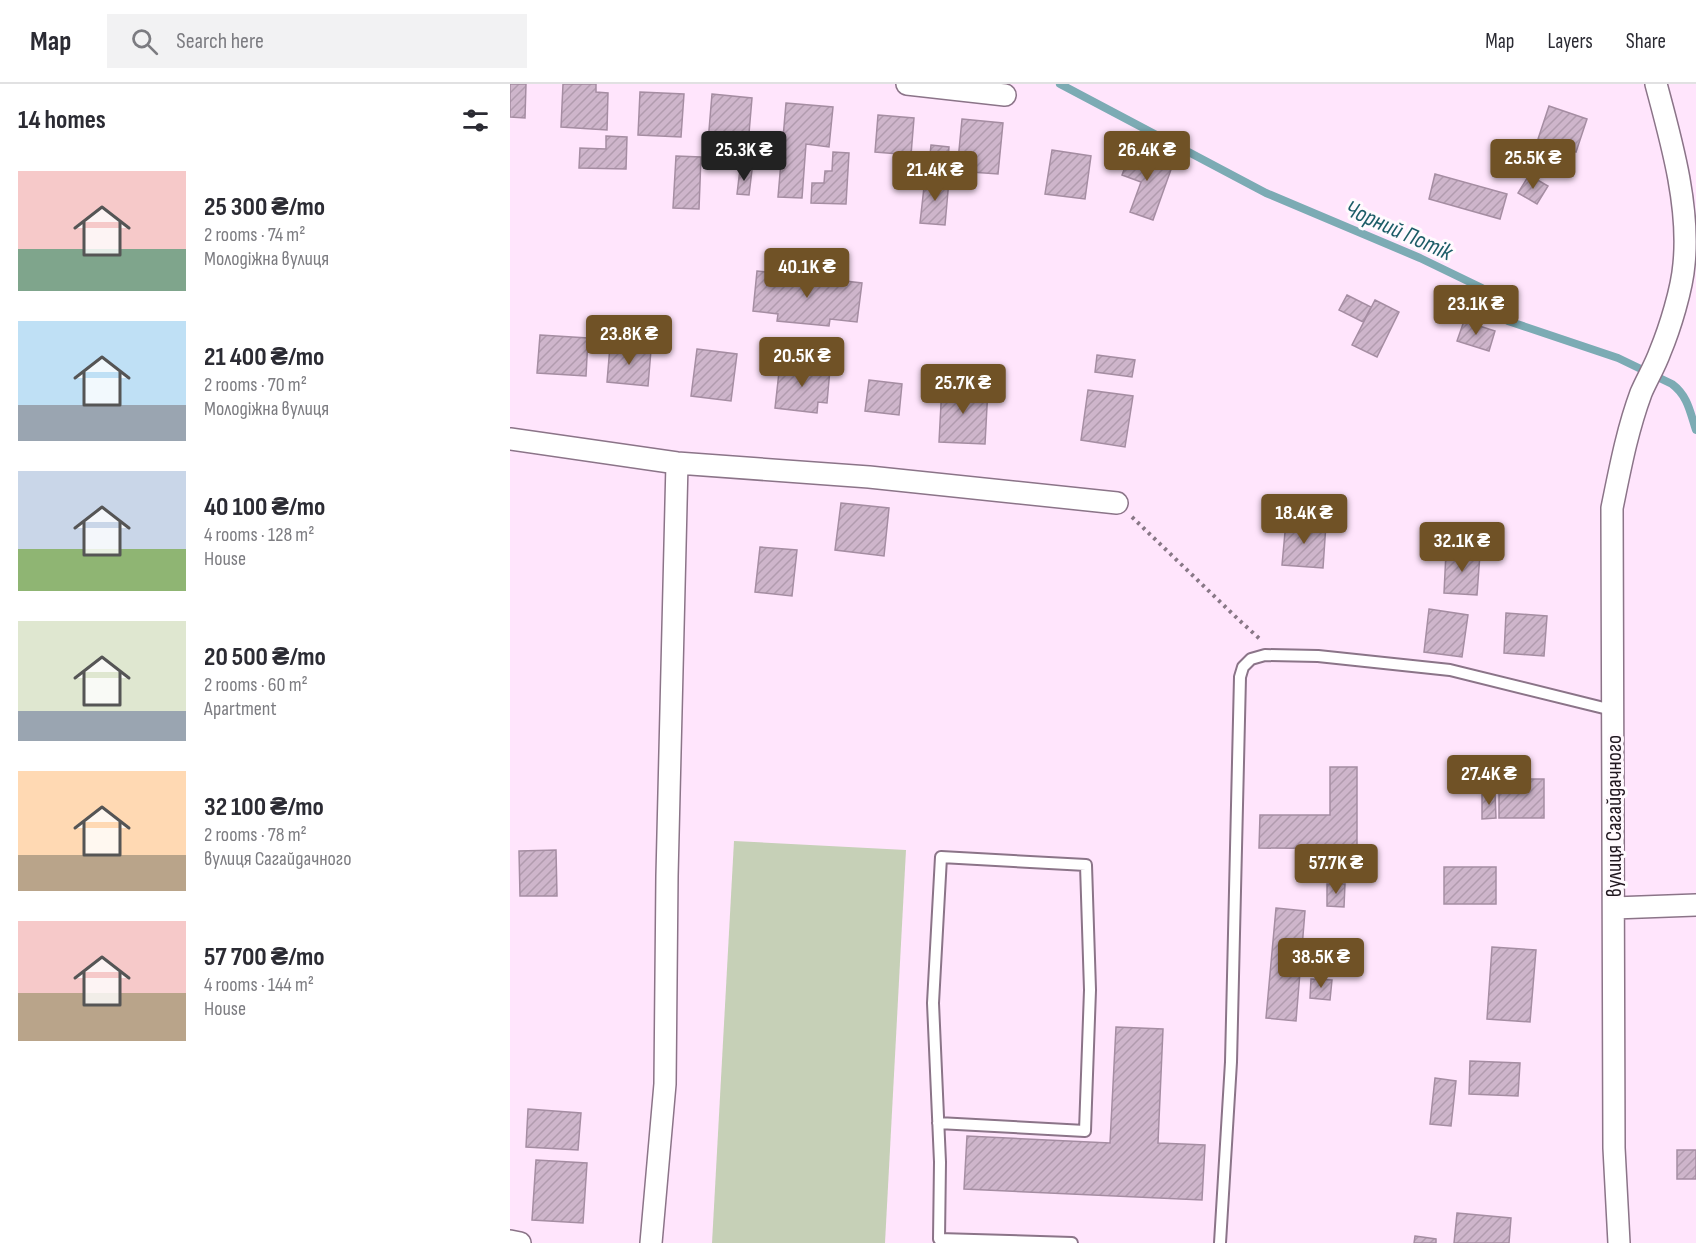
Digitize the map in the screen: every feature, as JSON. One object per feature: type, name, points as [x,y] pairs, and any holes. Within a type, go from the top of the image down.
[{"type":"street","points":[[907,84],[1005,95]]},
{"type":"street","name":"вулиця Сагайдачного","points":[[1619,1243],[1614,1148],[1612,508],[1626,438],[1642,392],[1661,351],[1684,264],[1683,205],[1672,146],[1656,84]]},
{"type":"street","points":[[510,440],[677,463],[869,477],[1118,503]]},
{"type":"street","points":[[651,1243],[664,1084],[677,463]]},
{"type":"street","points":[[1614,908],[1696,905]]},
{"type":"street","points":[[510,1241],[520,1243]]},
{"type":"lane","points":[[1220,1243],[1231,1062],[1240,677],[1243,667],[1251,659],[1265,655],[1280,655],[1318,656],[1450,670],[1612,710]]},
{"type":"lane","points":[[938,1123],[1085,1131],[1090,990],[1086,865],[941,857],[933,1003],[938,1123],[940,1162],[939,1239],[1072,1243]]},
{"type":"path","points":[[1118,503],[1239,621],[1280,655]]},
{"type":"green space","points":[[734,841],[906,850],[885,1243],[712,1243]]},
{"type":"building","points":[[510,84],[526,84],[525,118],[510,117]]},
{"type":"building","points":[[563,84],[596,84],[596,92],[608,93],[607,130],[561,127]]},
{"type":"building","points":[[640,92],[684,94],[681,137],[638,135]]},
{"type":"building","points":[[712,94],[752,98],[748,145],[708,142]]},
{"type":"building","points":[[786,103],[833,107],[829,147],[806,144],[802,198],[778,197]]},
{"type":"building","points":[[1549,106],[1587,119],[1576,152],[1538,139]]},
{"type":"building","points":[[878,115],[914,118],[911,155],[875,152]]},
{"type":"building","points":[[962,119],[1003,123],[998,174],[957,171]]},
{"type":"building","points":[[606,136],[627,137],[626,169],[579,168],[580,148],[606,149]]},
{"type":"building","points":[[931,145],[949,147],[947,176],[928,174]]},
{"type":"building","points":[[1132,149],[1173,164],[1153,220],[1130,212],[1141,182],[1122,175]]},
{"type":"building","points":[[1052,150],[1091,156],[1085,199],[1045,194]]},
{"type":"building","points":[[833,152],[849,153],[846,204],[811,203],[812,183],[824,183],[825,171],[832,171]]},
{"type":"building","points":[[676,156],[701,157],[699,209],[673,208]]},
{"type":"building","points":[[740,169],[752,170],[749,195],[737,194]]},
{"type":"building","points":[[1435,174],[1507,194],[1500,219],[1429,199]]},
{"type":"building","points":[[1529,175],[1548,186],[1537,204],[1518,193]]},
{"type":"building","points":[[925,178],[949,180],[945,225],[920,223]]},
{"type":"building","points":[[757,271],[862,283],[857,322],[830,319],[829,326],[777,321],[778,314],[753,311]]},
{"type":"building","points":[[1347,295],[1371,307],[1363,322],[1339,310]]},
{"type":"building","points":[[1375,300],[1399,312],[1377,357],[1352,345]]},
{"type":"building","points":[[1464,321],[1495,331],[1489,351],[1457,341]]},
{"type":"building","points":[[540,335],[588,338],[586,376],[537,373]]},
{"type":"building","points":[[610,346],[651,350],[648,386],[607,382]]},
{"type":"building","points":[[697,349],[737,354],[731,401],[691,396]]},
{"type":"building","points":[[1097,355],[1135,360],[1132,377],[1095,372]]},
{"type":"building","points":[[780,363],[830,369],[827,403],[818,402],[817,413],[775,408]]},
{"type":"building","points":[[869,380],[902,384],[899,415],[865,411]]},
{"type":"building","points":[[942,385],[988,388],[985,444],[939,442]]},
{"type":"building","points":[[1088,390],[1133,396],[1125,447],[1081,440]]},
{"type":"building","points":[[841,503],[889,508],[884,556],[835,550]]},
{"type":"building","points":[[1286,521],[1326,524],[1323,568],[1282,565]]},
{"type":"building","points":[[760,547],[797,550],[792,596],[755,592]]},
{"type":"building","points":[[1446,552],[1480,554],[1477,595],[1444,593]]},
{"type":"building","points":[[1429,609],[1468,615],[1462,657],[1424,652]]},
{"type":"building","points":[[1506,613],[1547,616],[1544,656],[1504,653]]},
{"type":"building","points":[[1330,767],[1357,767],[1357,849],[1259,848],[1260,815],[1330,815]]},
{"type":"building","points":[[1499,779],[1544,779],[1544,818],[1499,818]]},
{"type":"building","points":[[1482,793],[1495,793],[1496,818],[1482,819]]},
{"type":"building","points":[[556,850],[557,896],[520,896],[519,851]]},
{"type":"building","points":[[1444,867],[1496,867],[1496,904],[1444,904]]},
{"type":"building","points":[[1327,884],[1345,884],[1344,907],[1327,906]]},
{"type":"building","points":[[1276,908],[1305,911],[1296,1021],[1266,1018]]},
{"type":"building","points":[[1492,947],[1536,950],[1530,1022],[1487,1019]]},
{"type":"building","points":[[1311,979],[1332,980],[1330,1000],[1310,998]]},
{"type":"building","points":[[1116,1027],[1163,1029],[1158,1143],[1205,1145],[1202,1200],[964,1189],[967,1136],[1110,1143]]},
{"type":"building","points":[[1470,1061],[1520,1063],[1518,1096],[1469,1094]]},
{"type":"building","points":[[1435,1078],[1456,1081],[1451,1126],[1430,1124]]},
{"type":"building","points":[[528,1109],[581,1113],[578,1150],[526,1147]]},
{"type":"building","points":[[1677,1150],[1696,1150],[1696,1179],[1677,1179]]},
{"type":"building","points":[[536,1160],[587,1163],[583,1223],[532,1220]]},
{"type":"building","points":[[1457,1213],[1511,1218],[1509,1243],[1454,1243]]},
{"type":"building","points":[[1415,1236],[1436,1239],[1436,1243],[1414,1243]]},
{"type":"waterway","name":"Чорний Потік","points":[[1060,84],[1266,193],[1420,258],[1482,288],[1508,321],[1618,358],[1672,384],[1685,399],[1696,430]]}]
